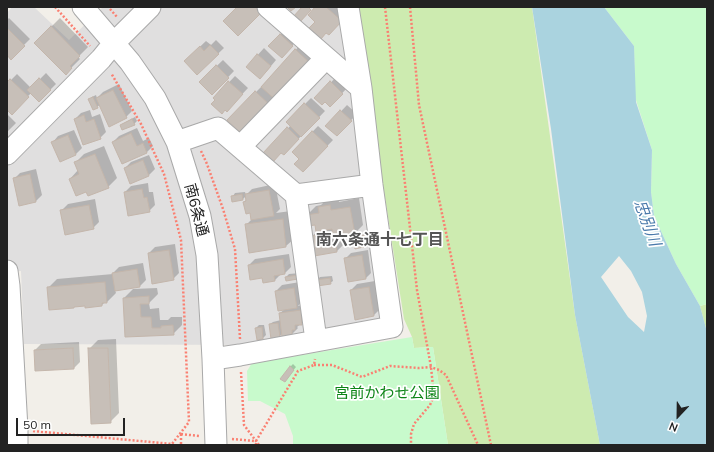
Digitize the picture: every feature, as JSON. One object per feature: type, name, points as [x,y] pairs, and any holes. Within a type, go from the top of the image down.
[{"type":"street","name":"南6条通","points":[[83,7],[130,62],[156,98],[177,142],[200,216],[207,255],[216,445]]},
{"type":"street","points":[[7,154],[150,7]]},
{"type":"street","points":[[268,7],[361,88]]},
{"type":"street","points":[[213,359],[392,327],[372,185],[361,88],[348,7]]},
{"type":"street","points":[[240,147],[326,58]]},
{"type":"street","points":[[177,142],[218,128],[296,195],[316,340]]},
{"type":"street","points":[[296,195],[372,185]]},
{"type":"street","points":[[8,281],[17,437]]},
{"type":"path","points":[[17,437],[172,444],[190,422],[181,240],[164,174],[141,124],[113,75],[101,59],[55,7]]},
{"type":"path","points":[[385,7],[417,290],[431,367],[434,396],[430,405],[414,424],[410,445]]},
{"type":"path","points":[[410,7],[419,105],[491,445]]},
{"type":"path","points":[[314,365],[316,340]]},
{"type":"path","points":[[256,445],[256,441],[298,371],[314,365],[332,365],[362,377],[390,366],[419,368],[431,367],[439,370],[446,375],[478,445]]},
{"type":"path","points":[[244,425],[259,445]]},
{"type":"path","points":[[181,434],[181,445]]},
{"type":"shaded area","points":[[12,7],[34,7],[69,40],[103,7],[345,7],[383,323],[246,345],[24,344],[21,271],[7,272],[7,13]]},
{"type":"green space","points":[[355,7],[532,7],[575,315],[600,445],[448,445],[433,347],[414,348],[412,337],[404,319]]},
{"type":"green space","points":[[604,7],[707,7],[707,304],[700,306],[676,264],[654,216],[651,192],[652,150],[635,97],[634,46]]},
{"type":"green space","points":[[707,304],[707,332],[700,306]]},
{"type":"green space","name":"宮前かわせ公園","points":[[412,337],[414,348],[433,347],[448,445],[293,445],[293,436],[285,414],[260,401],[248,401],[247,371],[252,363]]},
{"type":"water","name":"忠別川","points":[[532,7],[604,7],[634,46],[636,102],[652,150],[651,192],[654,216],[676,264],[700,306],[707,332],[707,445],[600,445],[575,315],[551,129]],"holes":[[[619,256],[631,271],[642,292],[647,316],[644,332],[628,317],[601,277]]]},
{"type":"building","points":[[237,7],[257,7],[262,12],[238,36],[223,21]]},
{"type":"building","points":[[287,7],[296,7],[291,11]]},
{"type":"building","points":[[302,7],[308,7],[311,10],[299,23],[293,17]]},
{"type":"building","points":[[315,7],[326,7],[342,21],[329,35],[326,33],[321,39],[309,28],[315,22],[308,15]]},
{"type":"building","points":[[51,26],[80,56],[70,66],[72,68],[66,75],[34,43]]},
{"type":"building","points":[[7,28],[25,46],[11,60],[7,55]]},
{"type":"building","points":[[280,34],[293,46],[282,58],[268,46]]},
{"type":"building","points":[[210,45],[219,54],[197,75],[184,61],[200,46],[204,51]]},
{"type":"building","points":[[295,49],[312,65],[278,102],[261,87]]},
{"type":"building","points":[[257,54],[271,66],[260,79],[246,67]]},
{"type":"building","points":[[216,65],[229,78],[212,95],[199,82]]},
{"type":"building","points":[[39,78],[51,90],[39,102],[27,90]]},
{"type":"building","points":[[10,79],[29,97],[12,115],[7,110],[7,82]]},
{"type":"building","points":[[228,81],[243,94],[227,112],[225,110],[222,114],[211,104],[215,100],[213,98]]},
{"type":"building","points":[[330,81],[343,94],[330,107],[325,102],[322,105],[314,98]]},
{"type":"building","points":[[113,90],[127,118],[109,127],[96,98]]},
{"type":"building","points":[[255,91],[272,107],[244,136],[227,120]]},
{"type":"building","points":[[93,97],[98,108],[93,110],[88,99]]},
{"type":"building","points":[[304,103],[320,118],[301,137],[286,122]]},
{"type":"building","points":[[340,110],[352,121],[337,136],[325,126]]},
{"type":"building","points":[[84,115],[86,122],[94,119],[101,139],[83,145],[74,119]]},
{"type":"building","points":[[132,119],[135,125],[122,130],[120,125]]},
{"type":"building","points":[[287,127],[299,139],[284,155],[281,153],[273,162],[263,153]]},
{"type":"building","points":[[312,131],[328,146],[303,172],[294,164],[299,159],[292,152]]},
{"type":"building","points":[[131,133],[137,146],[143,143],[147,153],[122,164],[112,142]]},
{"type":"building","points":[[68,135],[76,155],[60,162],[51,142]]},
{"type":"building","points":[[95,154],[109,188],[88,196],[86,192],[76,196],[69,179],[79,174],[74,162]]},
{"type":"building","points":[[143,160],[149,176],[130,184],[124,168]]},
{"type":"building","points":[[30,174],[36,202],[19,206],[13,178]]},
{"type":"building","points":[[142,189],[144,198],[147,197],[150,212],[128,216],[124,192]]},
{"type":"building","points":[[269,190],[274,216],[251,220],[250,213],[246,214],[243,202],[246,201],[245,194]]},
{"type":"building","points":[[242,194],[243,200],[232,202],[231,196]]},
{"type":"building","points":[[89,205],[94,229],[65,235],[60,210]]},
{"type":"building","points":[[330,205],[331,210],[350,207],[355,234],[333,238],[332,229],[316,232],[315,225],[308,226],[306,215],[319,213],[318,207]]},
{"type":"building","points":[[283,219],[286,247],[249,253],[245,224]]},
{"type":"building","points":[[329,233],[331,247],[336,246],[337,252],[314,256],[311,236]]},
{"type":"building","points":[[369,234],[372,245],[355,249],[352,237]]},
{"type":"building","points":[[169,250],[174,280],[152,284],[148,253]]},
{"type":"building","points":[[362,255],[366,279],[348,282],[344,258]]},
{"type":"building","points":[[283,259],[285,274],[274,276],[275,281],[263,283],[262,278],[250,280],[248,265]]},
{"type":"building","points":[[137,269],[140,287],[115,291],[112,273]]},
{"type":"building","points":[[298,275],[298,279],[286,281],[285,277]]},
{"type":"building","points":[[330,278],[331,284],[317,286],[316,280]]},
{"type":"building","points":[[105,282],[107,303],[102,303],[102,306],[85,308],[85,306],[49,310],[47,287]]},
{"type":"building","points":[[369,287],[374,316],[355,320],[350,290]]},
{"type":"building","points":[[294,288],[297,308],[278,311],[275,291]]},
{"type":"building","points":[[149,296],[149,304],[140,304],[141,317],[151,317],[152,328],[161,328],[161,326],[173,325],[174,335],[125,337],[123,298]]},
{"type":"building","points":[[301,310],[302,325],[295,325],[295,330],[292,330],[292,335],[282,337],[279,313]]},
{"type":"building","points":[[278,323],[280,337],[271,339],[269,324]]},
{"type":"building","points":[[262,327],[263,339],[257,340],[255,328]]},
{"type":"building","points":[[73,348],[74,369],[35,371],[34,350]]},
{"type":"building","points":[[88,348],[108,348],[111,423],[91,424]]},
{"type":"building","points":[[290,366],[294,370],[285,382],[280,379]]},
{"type":"district","name":"南六条通十七丁目","points":[[380,240]]}]
